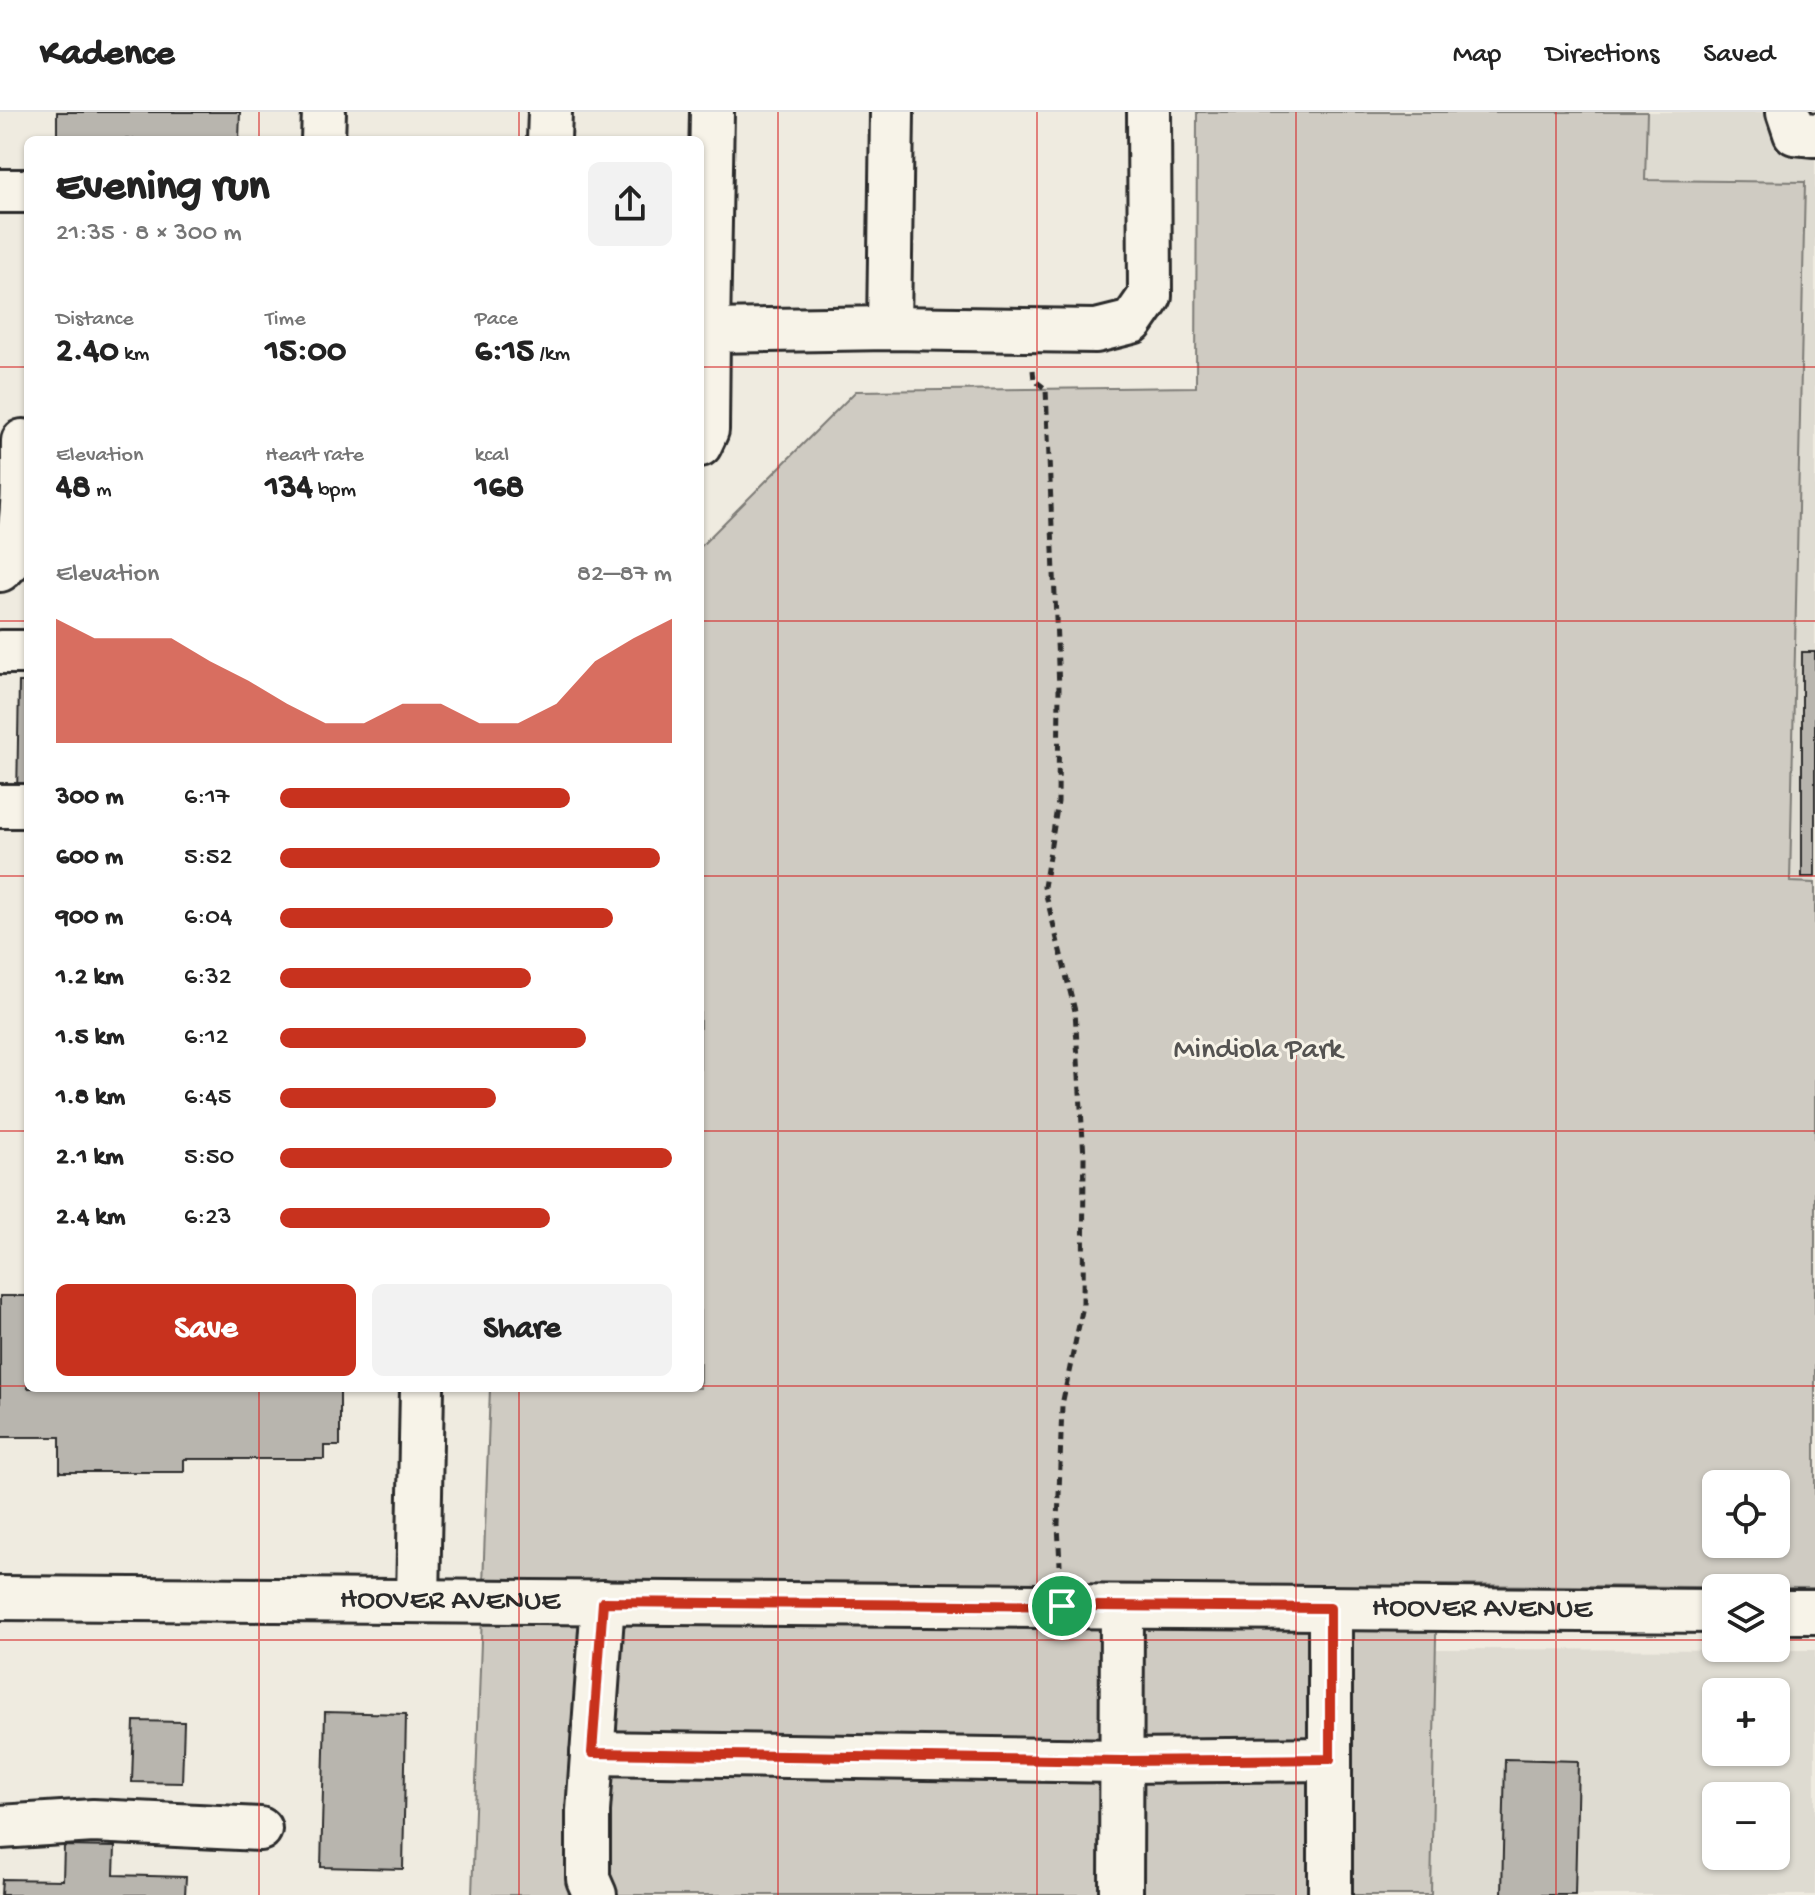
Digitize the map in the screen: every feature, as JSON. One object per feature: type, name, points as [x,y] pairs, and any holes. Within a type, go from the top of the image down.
[{"type":"street","points":[[323,136],[324,112]]},
{"type":"street","points":[[549,136],[550,112]]},
{"type":"street","points":[[704,436],[707,430],[708,331],[705,219],[712,112]]},
{"type":"street","points":[[889,328],[892,112]]},
{"type":"street","points":[[708,331],[889,328],[1096,331],[1132,322],[1150,296],[1149,112]]},
{"type":"street","points":[[1788,112],[1795,133],[1815,135]]},
{"type":"street","points":[[0,191],[24,191]]},
{"type":"street","points":[[0,570],[8,564],[21,522],[17,438]]},
{"type":"street","points":[[0,652],[24,652]]},
{"type":"street","points":[[0,806],[24,806]]},
{"type":"street","points":[[418,1601],[422,1392]]},
{"type":"street","name":"HOOVER AVENUE","points":[[0,1598],[1702,1611]]},
{"type":"street","points":[[595,1895],[588,1879],[588,1811],[603,1602]]},
{"type":"street","points":[[1121,1895],[1122,1607]]},
{"type":"street","points":[[1330,1608],[1330,1895]]},
{"type":"street","points":[[1790,1612],[1815,1612]]},
{"type":"street","points":[[592,1753],[1122,1761],[1330,1759]]},
{"type":"street","points":[[0,1827],[93,1821],[260,1829]]},
{"type":"path","points":[[1033,330],[1034,380],[1046,389],[1059,688],[1058,802],[1044,887],[1075,1011],[1084,1157],[1083,1306],[1062,1405],[1058,1524],[1062,1606]]},
{"type":"shaded area","points":[[1647,112],[1815,112],[1815,883],[1790,883],[1645,180]]},
{"type":"shaded area","points":[[1435,1649],[1702,1650],[1702,1662],[1790,1662],[1790,1650],[1815,1650],[1815,1895],[1431,1895]]},
{"type":"green space","name":"Mindiola Park","points":[[1197,112],[1647,112],[1645,180],[1805,182],[1790,882],[1815,883],[1815,1588],[1790,1588],[1790,1574],[1702,1574],[1702,1587],[1437,1585],[1431,1895],[472,1895],[490,1392],[704,1392],[704,543],[856,391],[1196,387]]},
{"type":"building","points":[[57,112],[240,112],[239,136],[57,136]]},
{"type":"building","points":[[1802,652],[1815,652],[1815,877],[1802,877]]},
{"type":"building","points":[[19,682],[24,682],[24,797],[17,797]]},
{"type":"building","points":[[0,1296],[24,1296],[24,1392],[340,1392],[340,1446],[324,1446],[324,1459],[184,1459],[184,1472],[60,1472],[60,1437],[0,1437]]},
{"type":"building","points":[[325,1712],[406,1714],[403,1869],[321,1867]]},
{"type":"building","points":[[134,1721],[184,1722],[182,1783],[132,1782]]},
{"type":"building","points":[[1505,1759],[1578,1761],[1575,1895],[1502,1895]]},
{"type":"building","points":[[64,1846],[115,1847],[114,1875],[186,1877],[185,1895],[1,1895],[2,1879],[63,1880]]},
{"type":"route","points":[[603,1602],[1062,1606],[1330,1608],[1330,1759],[1122,1761],[592,1753],[603,1602]]}]
